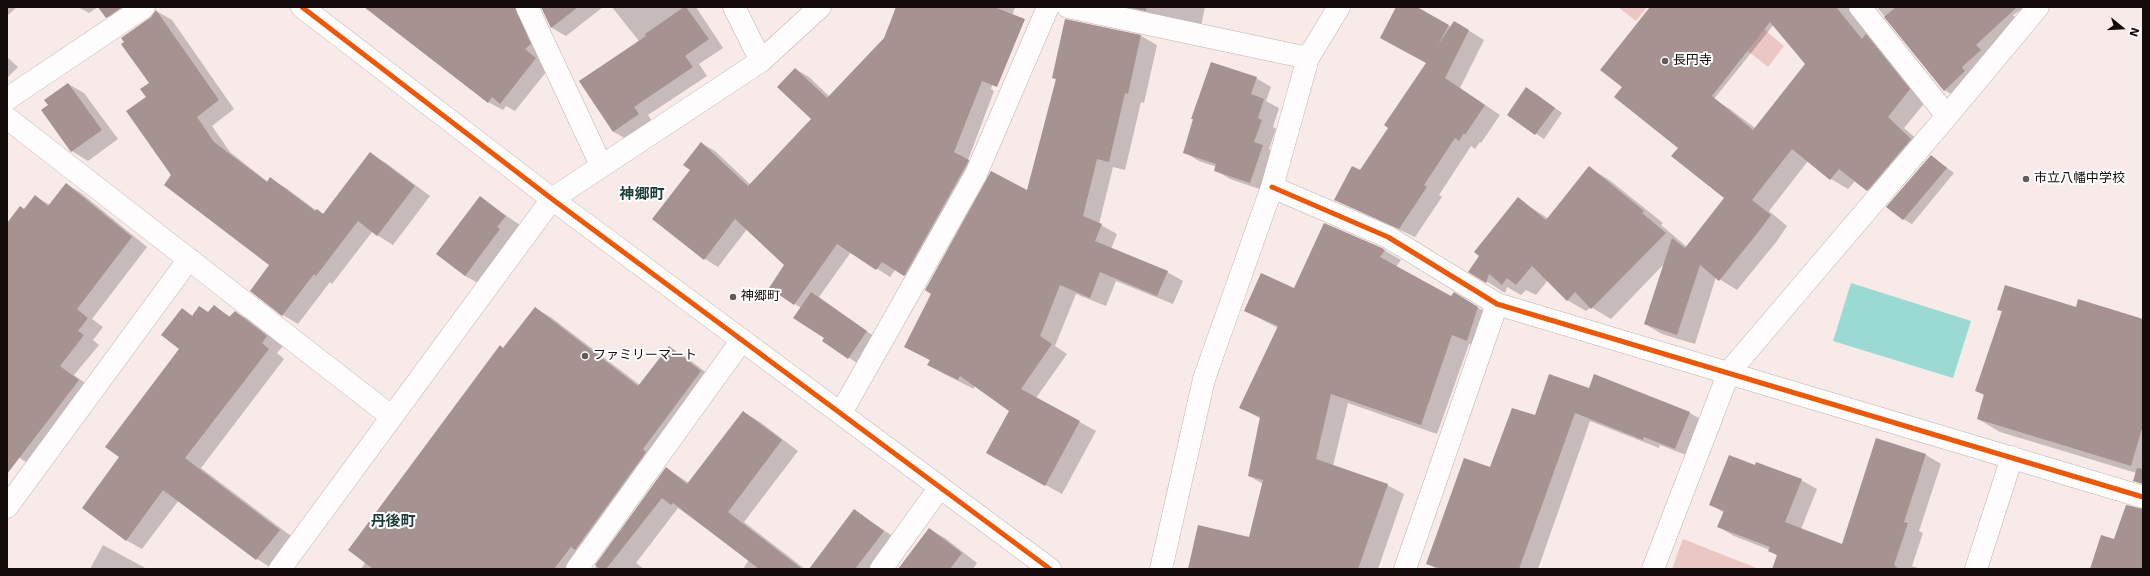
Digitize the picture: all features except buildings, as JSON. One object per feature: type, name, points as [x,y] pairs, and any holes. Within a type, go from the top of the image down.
[{"type":"street","points":[[7,99],[144,7]]},
{"type":"street","points":[[302,7],[552,198],[1050,569]]},
{"type":"street","points":[[527,7],[601,165]]},
{"type":"street","points":[[734,7],[761,61]]},
{"type":"street","points":[[280,569],[552,198],[761,61],[820,7]]},
{"type":"street","points":[[841,414],[976,174],[1048,7]]},
{"type":"street","points":[[1068,7],[1308,58]]},
{"type":"street","points":[[1161,569],[1204,379],[1272,187],[1308,58],[1339,7]]},
{"type":"street","points":[[1860,7],[1947,116]]},
{"type":"street","points":[[1653,569],[1729,372],[2038,7]]},
{"type":"street","points":[[7,118],[392,417]]},
{"type":"street","points":[[1272,187],[1388,237],[1497,304],[1729,372],[2143,497]]},
{"type":"street","points":[[7,507],[189,259]]},
{"type":"street","points":[[1405,569],[1497,304]]},
{"type":"street","points":[[577,569],[742,340]]},
{"type":"street","points":[[1976,569],[2012,457]]},
{"type":"street","points":[[881,569],[940,487]]},
{"type":"shaded area","points":[[1618,7],[1647,7],[1636,21]]},
{"type":"shaded area","points":[[1692,7],[1760,26],[1784,46],[1768,67]]},
{"type":"shaded area","points":[[1683,539],[1759,569],[1672,569]]},
{"type":"water","points":[[1851,283],[1971,321],[1953,378],[1833,341]]},
{"type":"cycle path","points":[[302,7],[552,199],[1050,569]]},
{"type":"cycle path","points":[[1272,187],[1388,237],[1497,304],[2143,497]]},
{"type":"place","name":"長円寺","points":[[1665,61]]},
{"type":"place","name":"市立八幡中学校","points":[[2026,179]]},
{"type":"place","name":"神郷町","points":[[733,297]]},
{"type":"place","name":"ファミリーマート","points":[[585,356]]},
{"type":"district","name":"神郷町","points":[[642,195]]},
{"type":"district","name":"丹後町","points":[[393,522]]}]
